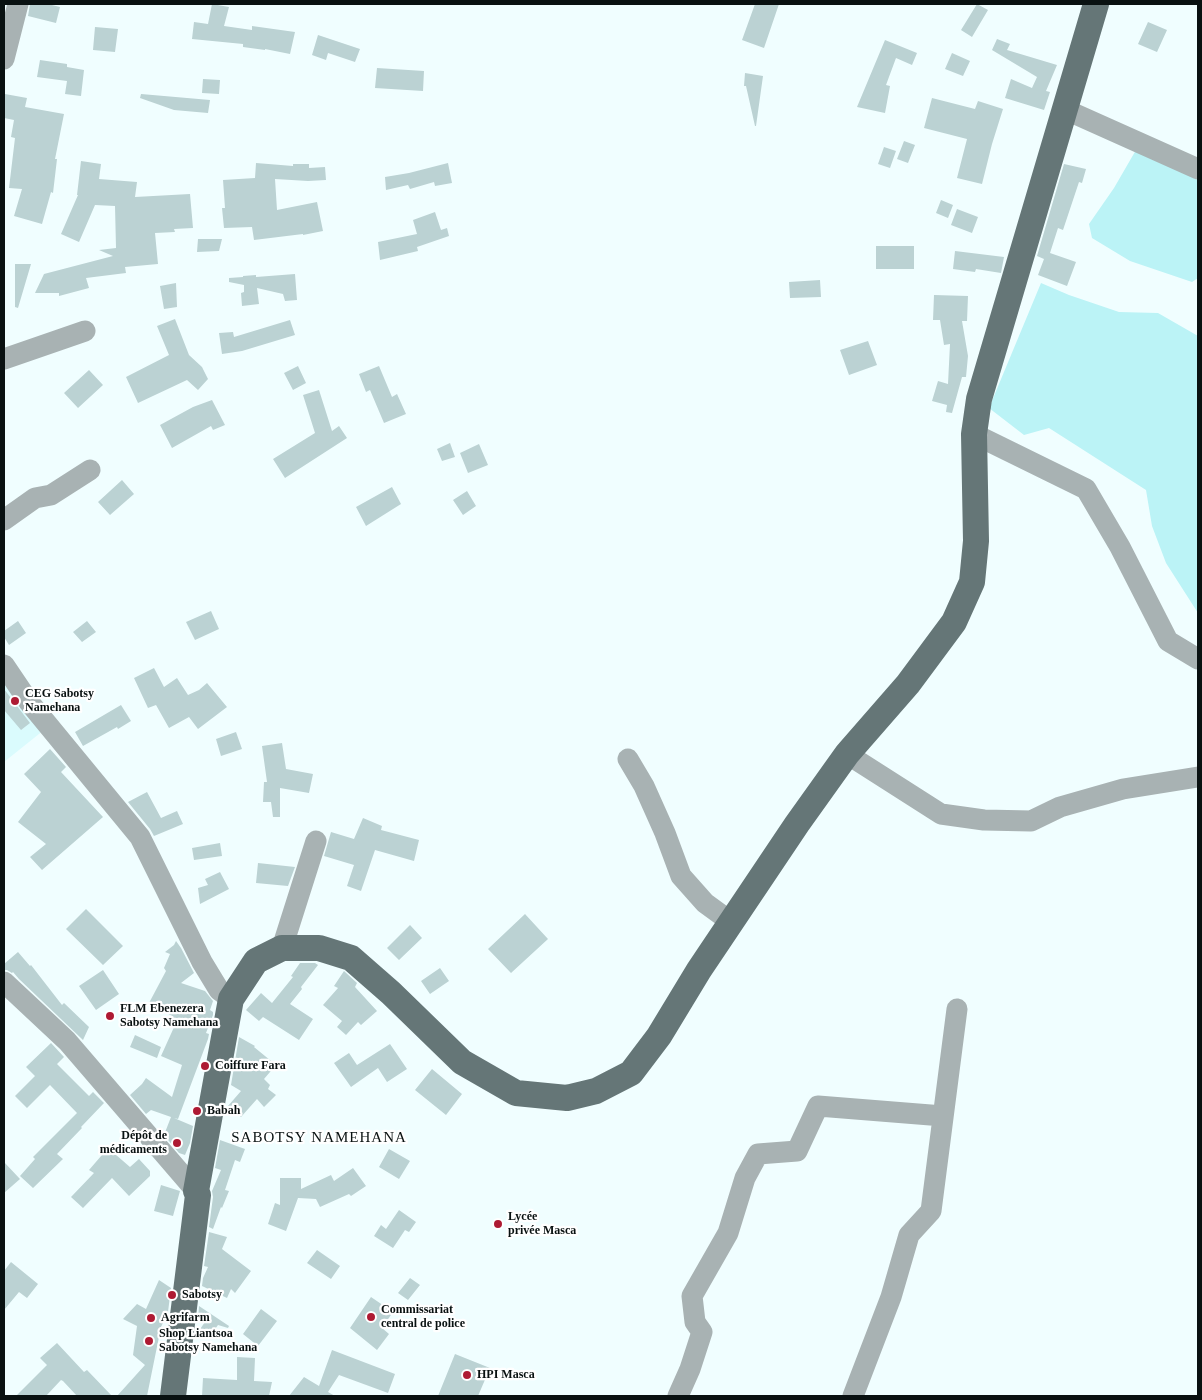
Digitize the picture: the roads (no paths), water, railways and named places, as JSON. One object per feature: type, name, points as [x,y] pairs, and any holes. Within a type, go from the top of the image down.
[{"type":"main road","points":[[173,1396],[197,1204],[198,1195],[196,1191],[231,999],[256,961],[282,948],[319,948],[351,958],[391,993],[462,1062],[516,1092],[567,1098],[596,1091],[631,1073],[659,1036],[698,970],[847,754],[908,684],[954,622],[972,582],[976,541],[974,434],[979,399],[1096,4]]},
{"type":"street","points":[[4,59],[18,4]]},
{"type":"street","points":[[1064,109],[1198,169]]},
{"type":"street","points":[[4,359],[85,331]]},
{"type":"street","points":[[974,434],[1086,489],[1120,547],[1168,641],[1198,659]]},
{"type":"street","points":[[4,520],[35,498],[50,495],[90,470]]},
{"type":"street","points":[[4,665],[29,702],[140,837],[202,962],[219,990],[231,999]]},
{"type":"street","points":[[847,754],[941,814],[984,820],[1031,821],[1060,807],[1123,789],[1198,778]]},
{"type":"street","points":[[628,758],[644,786],[665,833],[681,876],[705,903],[731,922]]},
{"type":"street","points":[[282,948],[316,841]]},
{"type":"street","points":[[4,982],[67,1041],[196,1191]]},
{"type":"street","points":[[853,1396],[892,1297],[909,1235],[931,1211],[956,1010]]},
{"type":"street","points":[[678,1396],[702,1332],[695,1322],[692,1296],[728,1233],[746,1178],[758,1154],[797,1151],[818,1106],[943,1116]]},
{"type":"place","name":"CEG Sabotsy Namehana","points":[[15,701]]},
{"type":"place","name":"FLM Ebenezera Sabotsy Namehana","points":[[110,1016]]},
{"type":"place","name":"Coiffure Fara","points":[[205,1066]]},
{"type":"place","name":"Babah","points":[[197,1111]]},
{"type":"place","name":"Dépôt de médicaments","points":[[177,1143]]},
{"type":"place","name":"Lycée privée Masca","points":[[498,1224]]},
{"type":"place","name":"Sabotsy","points":[[172,1295]]},
{"type":"place","name":"Commissariat central de police","points":[[371,1317]]},
{"type":"place","name":"Agrifarm","points":[[151,1318]]},
{"type":"place","name":"Shop Liantsoa Sabotsy Namehana","points":[[149,1341]]},
{"type":"place","name":"HPI Masca","points":[[467,1375]]},
{"type":"district","name":"SABOTSY NAMEHANA","points":[[319,1138]]}]
